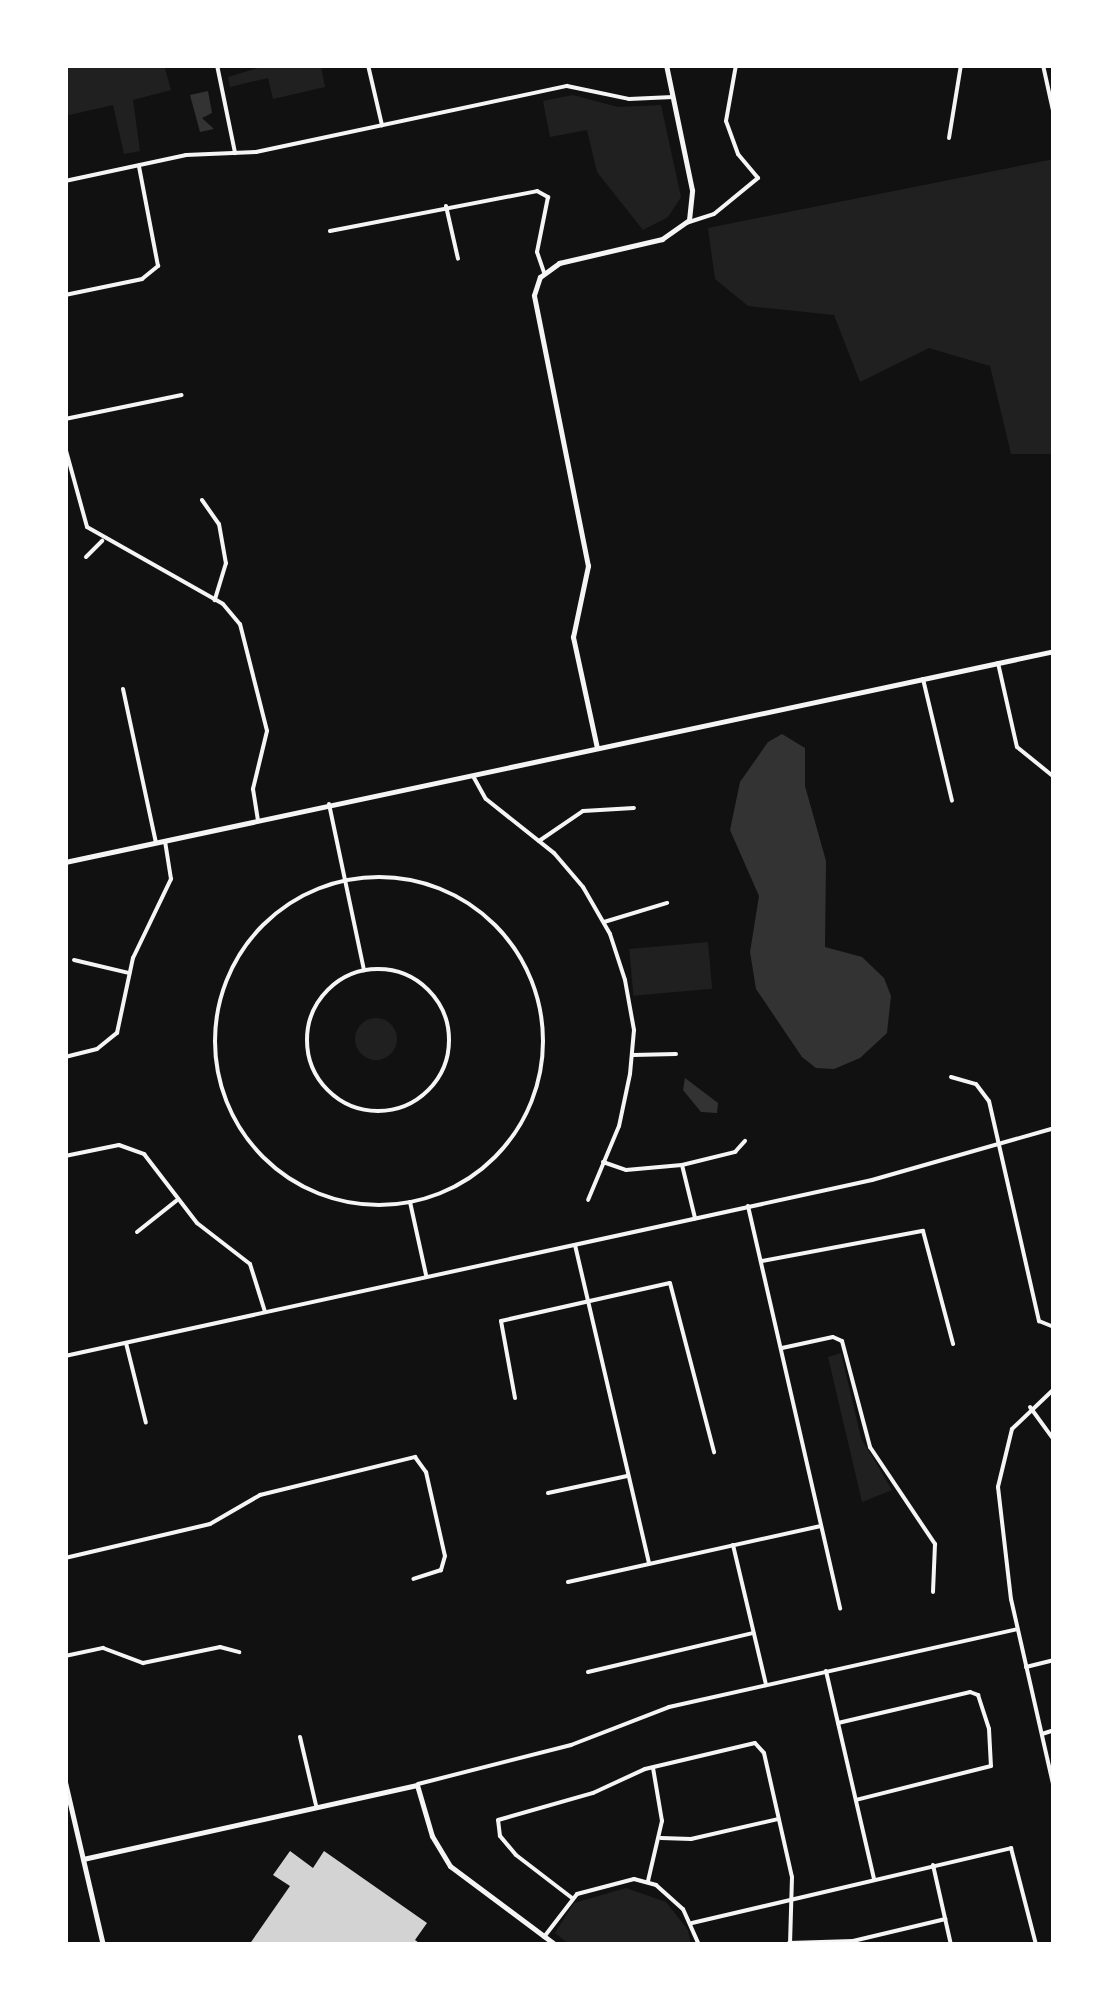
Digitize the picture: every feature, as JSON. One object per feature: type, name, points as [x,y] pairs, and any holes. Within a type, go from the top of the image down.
[{"type":"street","points":[[217,65],[235,153]]},
{"type":"street","points":[[368,65],[382,126]]},
{"type":"street","points":[[666,65],[694,201],[686,223]]},
{"type":"street","points":[[544,272],[566,261],[662,239],[686,223],[714,214],[758,178],[738,154],[726,121],[736,65]]},
{"type":"street","points":[[948,138],[962,65]]},
{"type":"street","points":[[1043,65],[1054,115]]},
{"type":"street","points":[[65,181],[382,126],[567,86],[629,99],[672,97]]},
{"type":"street","points":[[65,295],[156,270],[159,260],[139,166]]},
{"type":"street","points":[[330,232],[510,192],[547,195],[537,252],[544,272],[533,308],[588,566],[573,637],[597,748]]},
{"type":"street","points":[[446,206],[458,260]]},
{"type":"street","points":[[65,419],[182,395]]},
{"type":"street","points":[[65,447],[84,523],[102,541],[215,600],[240,624],[265,723],[254,790],[258,820]]},
{"type":"street","points":[[202,500],[218,524],[226,563],[215,600]]},
{"type":"street","points":[[86,557],[102,541]]},
{"type":"street","points":[[65,862],[1054,652]]},
{"type":"street","points":[[998,663],[1018,747],[1040,772],[1054,777]]},
{"type":"street","points":[[924,679],[952,800]]},
{"type":"street","points":[[123,688],[156,843]]},
{"type":"street","points":[[473,774],[486,799],[569,869],[604,922],[625,980],[633,1055],[619,1126],[588,1200]]},
{"type":"street","points":[[330,804],[364,970]]},
{"type":"street","points":[[539,841],[583,811],[634,808]]},
{"type":"street","points":[[65,1057],[106,1044],[120,1025],[129,972],[170,879],[165,841]]},
{"type":"street","points":[[345,881],[424,884],[477,910],[518,954],[540,1008],[540,1068],[510,1140],[466,1180],[410,1202],[354,1203],[284,1174],[244,1134],[216,1064],[223,990],[250,940],[292,902],[345,881]]},
{"type":"street","points":[[604,922],[667,903]]},
{"type":"street","points":[[74,960],[129,972]]},
{"type":"street","points":[[386,969],[418,980],[434,995],[448,1026],[449,1048],[437,1079],[422,1096],[392,1110],[370,1110],[338,1099],[322,1084],[308,1054],[307,1031],[318,1000],[343,978],[364,970],[386,969]]},
{"type":"street","points":[[633,1055],[676,1054]]},
{"type":"street","points":[[951,1077],[984,1092],[1042,1324],[1054,1327]]},
{"type":"street","points":[[65,1354],[921,1168],[998,1140],[1054,1128]]},
{"type":"street","points":[[603,1162],[626,1170],[682,1165],[735,1152],[745,1141]]},
{"type":"street","points":[[65,1156],[125,1146],[152,1162],[176,1201],[250,1264],[265,1312]]},
{"type":"street","points":[[682,1165],[695,1218]]},
{"type":"street","points":[[137,1232],[176,1201]]},
{"type":"street","points":[[410,1202],[426,1276]]},
{"type":"street","points":[[748,1206],[840,1609]]},
{"type":"street","points":[[762,1261],[923,1231],[952,1344]]},
{"type":"street","points":[[575,1245],[649,1564]]},
{"type":"street","points":[[515,1398],[498,1324],[666,1282],[675,1286],[714,1452]]},
{"type":"street","points":[[782,1348],[839,1338],[870,1447],[935,1544],[933,1592]]},
{"type":"street","points":[[126,1342],[146,1423]]},
{"type":"street","points":[[1054,1389],[1030,1407],[999,1464],[1017,1629],[1054,1790]]},
{"type":"street","points":[[1030,1407],[1054,1440]]},
{"type":"street","points":[[65,1558],[210,1524],[260,1495],[418,1458],[445,1556],[441,1570],[413,1579]]},
{"type":"street","points":[[548,1493],[628,1476]]},
{"type":"street","points":[[568,1582],[821,1526]]},
{"type":"street","points":[[733,1546],[766,1685]]},
{"type":"street","points":[[83,1859],[416,1785],[571,1745],[649,1712],[1017,1629]]},
{"type":"street","points":[[588,1672],[754,1633]]},
{"type":"street","points":[[65,1656],[103,1648],[143,1664],[220,1647],[239,1652]]},
{"type":"street","points":[[1026,1667],[1054,1660]]},
{"type":"street","points":[[826,1672],[874,1879]]},
{"type":"street","points":[[838,1723],[978,1695],[991,1766],[856,1800]]},
{"type":"street","points":[[1042,1734],[1054,1730]]},
{"type":"street","points":[[300,1737],[316,1807]]},
{"type":"street","points":[[572,1898],[516,1855],[496,1823],[652,1766],[761,1745],[791,1898],[790,1944],[853,1941],[945,1919]]},
{"type":"street","points":[[648,1881],[661,1838],[652,1766]]},
{"type":"street","points":[[65,1782],[103,1945]]},
{"type":"street","points":[[416,1785],[432,1836],[450,1866],[556,1945]]},
{"type":"street","points":[[661,1838],[691,1839],[778,1818]]},
{"type":"street","points":[[692,1923],[1014,1849],[1036,1945]]},
{"type":"street","points":[[933,1865],[951,1945]]},
{"type":"street","points":[[544,1936],[572,1898],[599,1884],[648,1881],[692,1923],[698,1945]]},
{"type":"shaded area","points":[[65,65],[164,65],[171,90],[133,100],[140,151],[124,154],[113,105],[65,116]]},
{"type":"shaded area","points":[[268,65],[329,65],[321,67],[325,87],[273,99],[268,78],[230,87],[228,77]]},
{"type":"shaded area","points":[[208,91],[212,113],[202,118],[214,129],[200,132],[190,95]]},
{"type":"shaded area","points":[[573,95],[618,107],[661,105],[681,197],[668,217],[643,230],[597,172],[587,130],[550,137],[543,101]]},
{"type":"shaded area","points":[[1054,159],[1054,454],[1011,454],[990,366],[929,348],[860,382],[834,315],[748,306],[715,279],[708,228]]},
{"type":"shaded area","points":[[782,734],[805,748],[805,786],[826,861],[825,947],[862,957],[884,978],[891,996],[887,1033],[860,1058],[834,1069],[816,1068],[802,1057],[756,989],[750,952],[759,896],[730,830],[740,782],[768,742]]},
{"type":"shaded area","points":[[708,942],[712,989],[633,996],[629,949]]},
{"type":"shaded area","points":[[376,1018],[391,1024],[397,1039],[391,1054],[376,1060],[361,1054],[355,1039],[361,1024]]},
{"type":"shaded area","points":[[685,1078],[718,1103],[717,1113],[701,1112],[683,1090]]},
{"type":"shaded area","points":[[841,1353],[861,1438],[892,1490],[862,1502],[828,1357]]},
{"type":"shaded area","points":[[626,1888],[666,1902],[688,1930],[691,1945],[570,1945],[555,1933],[574,1903]]},
{"type":"building","points":[[290,1851],[313,1868],[324,1851],[427,1923],[415,1940],[422,1945],[249,1945],[290,1886],[273,1875]]}]
